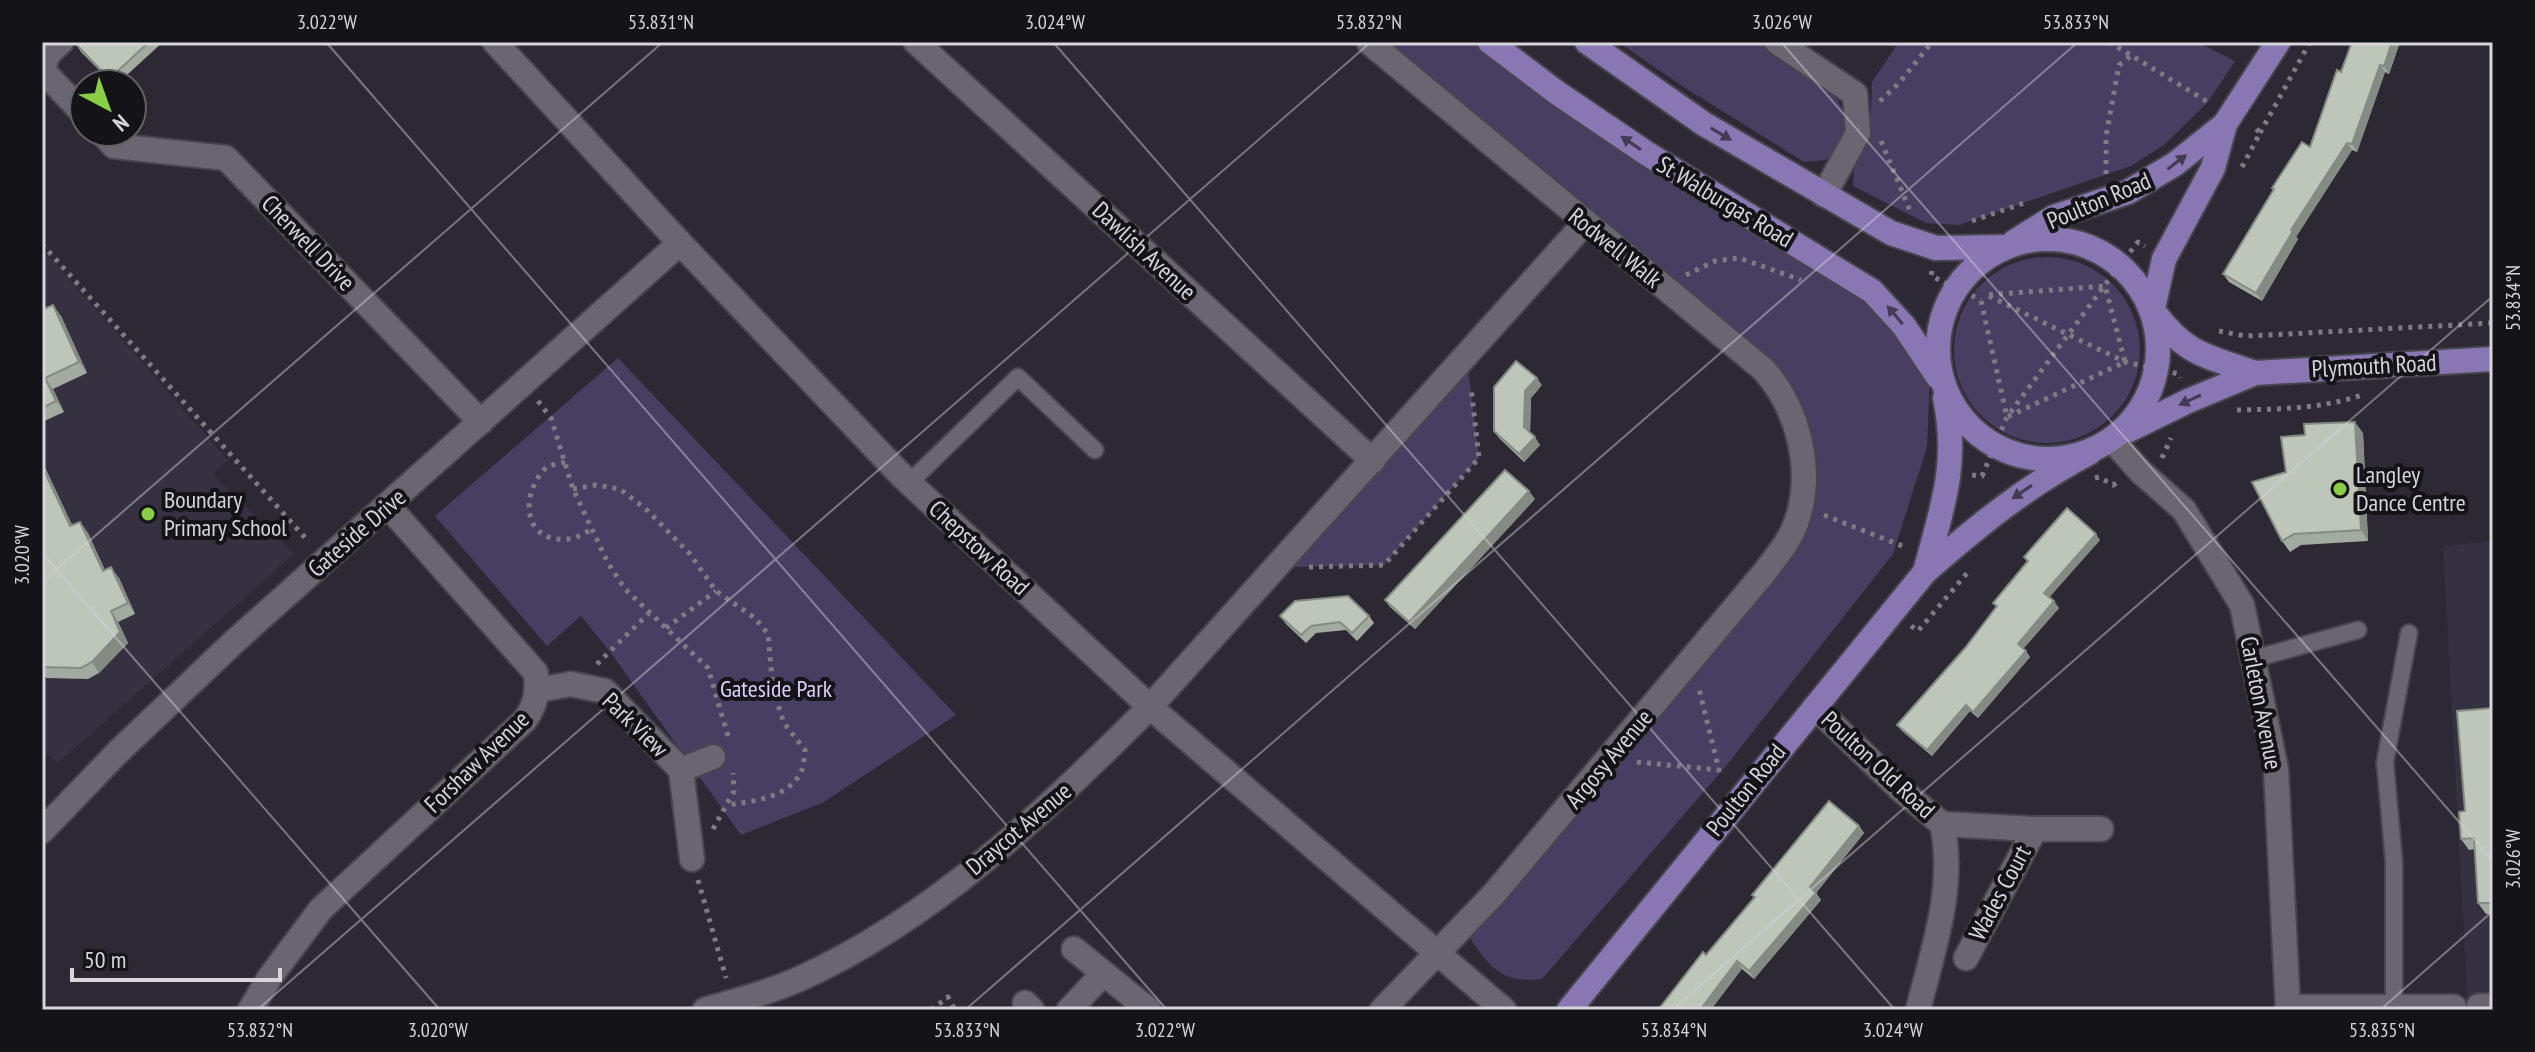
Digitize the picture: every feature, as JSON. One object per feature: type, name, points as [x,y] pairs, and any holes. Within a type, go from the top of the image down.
[{"type":"main road","name":"St Walburgas Road","points":[[1490,42],[1556,92],[1646,153],[1872,291],[1904,326],[1974,430],[1995,445],[2033,456],[2089,453]]},
{"type":"main road","points":[[1587,42],[1704,124],[1891,233],[1936,248],[2005,246]]},
{"type":"main road","name":"Poulton Road","points":[[2120,436],[2148,397],[2156,370],[2154,310],[2164,259],[2213,168],[2225,124],[2278,42]]},
{"type":"main road","name":"Poulton Road","points":[[1925,572],[1950,472],[1951,425],[1941,383],[1938,332],[1944,311],[1967,275],[2005,246],[2054,217],[2095,204],[2151,180],[2225,124]]},
{"type":"main road","name":"Plymouth Road","points":[[2005,246],[2051,242],[2085,248],[2119,266],[2134,280],[2175,337],[2193,351],[2255,373]]},
{"type":"main road","name":"Plymouth Road","points":[[2089,453],[2188,401],[2255,373],[2493,359]]},
{"type":"main road","name":"Poulton Road","points":[[1569,1010],[1925,572],[2023,491],[2089,453]]},
{"type":"street","points":[[61,42],[47,55],[43,71],[68,97]]},
{"type":"street","name":"Chepstow Road","points":[[495,42],[680,243],[909,483],[1150,707],[1440,952],[1504,1010]]},
{"type":"street","name":"Dawlish Avenue","points":[[916,42],[1373,461]]},
{"type":"street","name":"Rodwell Walk","points":[[1369,42],[1763,369],[1776,384],[1800,442],[1805,487]]},
{"type":"street","points":[[1777,42],[1863,102],[1858,133],[1824,195]]},
{"type":"street","name":"Cherwell Drive","points":[[133,148],[226,158],[481,422]]},
{"type":"street","name":"Draycot Avenue","points":[[705,1010],[795,981],[841,959],[923,906],[1053,801],[1150,707],[1585,223]]},
{"type":"street","name":"Gateside Drive","points":[[46,817],[235,641],[680,243]]},
{"type":"street","name":"Carleton Avenue","points":[[2120,436],[2140,471],[2184,510],[2242,605],[2276,769],[2288,1008]]},
{"type":"street","name":"Argosy Avenue","points":[[1382,1010],[1494,894],[1764,573],[1797,523],[1805,487]]},
{"type":"street","name":"Forshaw Avenue","points":[[250,1010],[270,977],[321,909],[525,720],[534,707],[538,690],[536,673],[388,506]]},
{"type":"street","name":"Park View","points":[[538,690],[571,684],[605,691],[681,770],[692,859]]},
{"type":"street","name":"Poulton Old Road","points":[[1815,707],[1901,790],[1942,824],[1947,858],[1942,909],[1918,1010]]},
{"type":"street","name":"Park View","points":[[681,770],[725,755]]},
{"type":"street","name":"Wades Court","points":[[1942,824],[2101,829]]},
{"type":"street","name":"Wades Court","points":[[1966,958],[2035,829]]},
{"type":"street","points":[[1074,949],[1149,1010]]},
{"type":"street","points":[[1069,1010],[1103,974]]},
{"type":"street","points":[[2288,1008],[2454,1007]]},
{"type":"lane","points":[[909,483],[1018,377],[1095,450]]},
{"type":"lane","points":[[2253,659],[2358,630]]},
{"type":"lane","points":[[2394,1007],[2394,862],[2385,762],[2409,633]]},
{"type":"path","points":[[1863,102],[1900,82],[1932,42]]},
{"type":"path","points":[[2109,42],[2208,102]]},
{"type":"path","points":[[2260,133],[2310,42]]},
{"type":"path","points":[[2106,175],[2106,136],[2119,65],[2132,55]]},
{"type":"path","points":[[2197,113],[2217,90]]},
{"type":"path","points":[[1881,140],[1912,216],[1898,208]]},
{"type":"path","points":[[2095,179],[2119,170]]},
{"type":"path","points":[[1959,225],[2028,201]]},
{"type":"path","points":[[42,244],[325,560]]},
{"type":"path","points":[[1665,289],[1715,261],[1739,258],[1812,285]]},
{"type":"path","points":[[2007,417],[1978,300],[1987,295],[2105,286]]},
{"type":"path","points":[[2007,417],[2105,286]]},
{"type":"path","points":[[2105,286],[2125,362]]},
{"type":"path","points":[[1987,295],[2068,336],[2138,366]]},
{"type":"path","points":[[2216,331],[2245,336],[2493,323]]},
{"type":"path","points":[[1276,568],[1384,565],[1479,458],[1467,355]]},
{"type":"path","points":[[2007,417],[2125,362]]},
{"type":"path","points":[[2227,410],[2297,409],[2336,404],[2370,392],[2372,366]]},
{"type":"path","points":[[524,384],[551,418],[573,489],[608,563],[625,589],[708,668],[724,717],[725,755],[734,791],[692,859],[733,1002]]},
{"type":"path","points":[[565,462],[547,467],[538,477],[527,505],[529,519],[541,532],[555,539],[571,539],[592,529]]},
{"type":"path","points":[[573,489],[596,485],[620,489],[648,511],[690,554],[716,591],[755,618],[768,634],[773,690],[784,723],[805,750],[802,770],[787,787],[770,798],[728,805]]},
{"type":"path","points":[[1797,523],[1823,514],[1905,547]]},
{"type":"path","points":[[666,628],[716,591]]},
{"type":"path","points":[[571,684],[611,653],[649,613]]},
{"type":"path","points":[[1608,760],[1719,770],[1692,659]]},
{"type":"path","points":[[931,1010],[948,997],[955,1010]]},
{"type":"shaded area","name":"Boundary Primary School","points":[[42,248],[228,460],[213,474],[294,554],[58,763],[42,750]]},
{"type":"shaded area","points":[[2493,541],[2493,1010],[2468,1010],[2443,546]]},
{"type":"green space","points":[[1375,42],[1490,42],[1859,282],[1930,376],[1927,447],[1893,554],[1726,766],[1542,979],[1527,980],[1503,974],[1486,960],[1463,928],[1494,894],[1801,508],[1776,384]]},
{"type":"green space","points":[[1618,42],[1762,42],[1836,98],[1848,119],[1845,144],[1826,160],[1804,162]]},
{"type":"green space","points":[[1899,42],[2197,42],[2235,61],[2208,102],[2164,145],[2131,166],[1959,225],[1926,223],[1853,186],[1854,166],[1871,110],[1872,82]]},
{"type":"green space","points":[[2047,257],[2083,264],[2113,284],[2133,314],[2140,350],[2133,386],[2113,416],[2083,436],[2047,443],[2011,436],[1981,416],[1961,386],[1954,350],[1961,314],[1981,284],[2011,264]]},
{"type":"green space","name":"Gateside Park","points":[[618,358],[956,715],[824,802],[741,835],[581,616],[547,646],[435,516]]},
{"type":"green space","points":[[1468,367],[1479,458],[1384,565],[1291,567]]},
{"type":"building","points":[[149,42],[121,68],[99,68],[76,44]]},
{"type":"building","points":[[2352,42],[2392,42],[2384,66],[2380,65],[2352,144],[2347,143],[2291,230],[2256,293],[2223,274],[2302,142],[2310,147],[2337,70],[2341,72]]},
{"type":"building","points":[[53,305],[79,362],[45,378],[56,401],[42,408],[42,310]]},
{"type":"building","points":[[1516,361],[1537,378],[1525,391],[1524,427],[1535,437],[1519,454],[1494,431],[1494,387]]},
{"type":"building","name":"Langley Dance Centre","points":[[2355,422],[2361,530],[2294,534],[2282,541],[2252,482],[2286,472],[2281,437],[2305,435],[2304,424]]},
{"type":"building","points":[[42,466],[70,526],[80,522],[103,571],[111,567],[128,603],[111,611],[120,632],[92,662],[81,668],[42,667]]},
{"type":"building","points":[[1505,470],[1529,491],[1409,622],[1385,600]]},
{"type":"building","points":[[2067,508],[2096,534],[2044,593],[2054,601],[2018,644],[2026,651],[1973,712],[1966,705],[1927,750],[1897,725],[1965,648],[1997,606],[1993,603],[2028,561],[2024,557]]},
{"type":"building","points":[[1348,596],[1369,616],[1352,633],[1340,622],[1311,626],[1301,635],[1280,616],[1295,601]]},
{"type":"building","points":[[2493,708],[2493,903],[2478,903],[2474,838],[2461,839],[2459,812],[2465,811],[2457,711]]},
{"type":"building","points":[[1829,801],[1859,826],[1810,887],[1816,893],[1749,971],[1737,961],[1700,1010],[1658,1010],[1703,952],[1706,955],[1755,897],[1752,895]]},
{"type":"place","name":"Langley Dance Centre","points":[[2340,489]]},
{"type":"place","name":"Boundary Primary School","points":[[148,514]]}]
